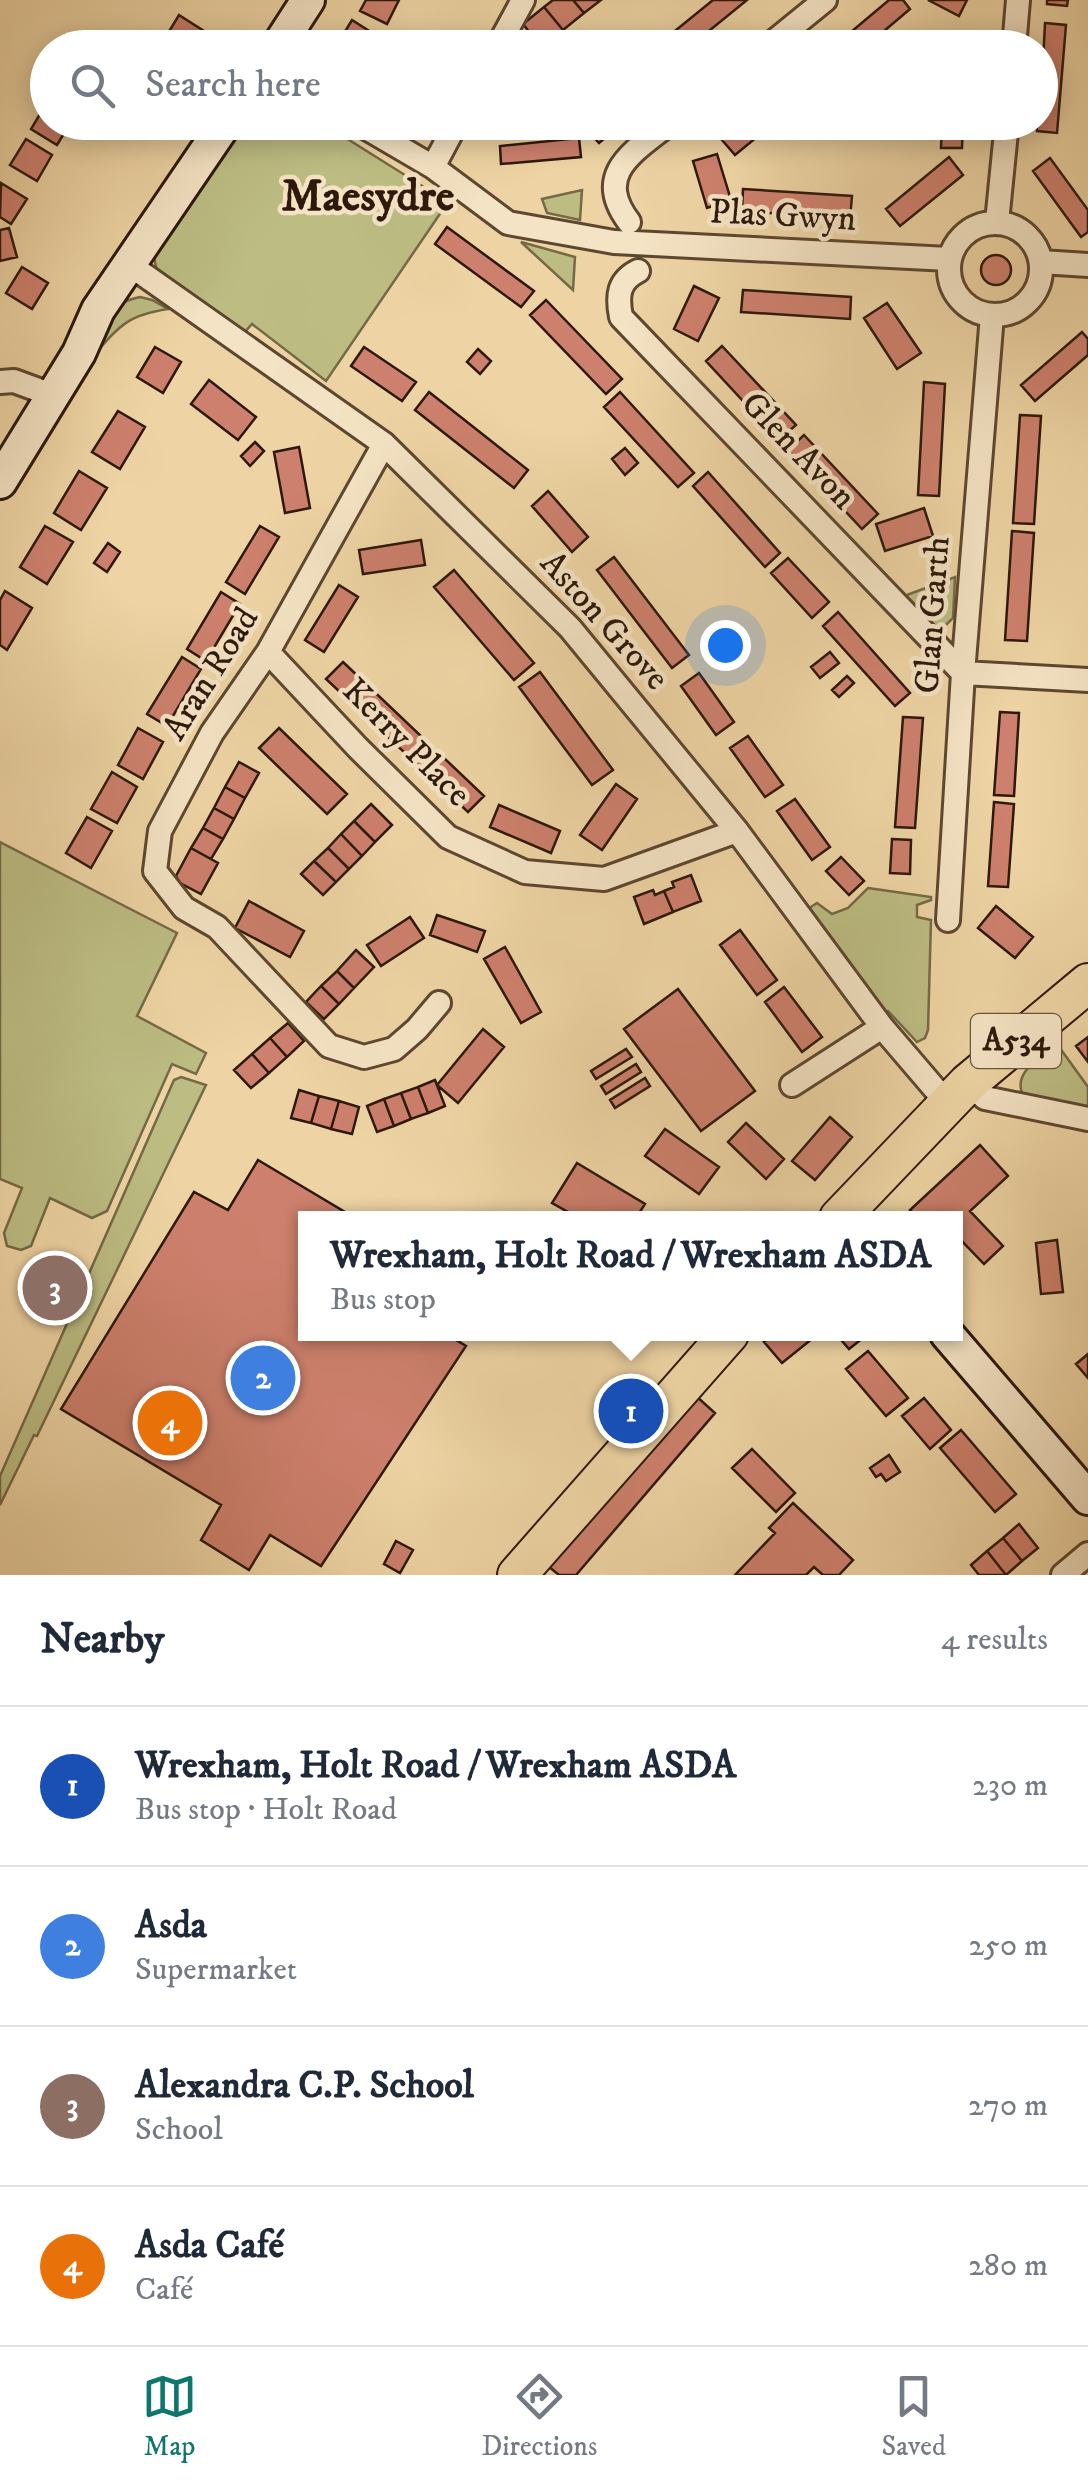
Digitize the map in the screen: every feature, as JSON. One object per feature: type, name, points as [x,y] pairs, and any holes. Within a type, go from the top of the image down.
[{"type":"main road","name":"A534","points":[[851,1211],[958,1093],[1088,983]]},
{"type":"main road","points":[[517,1575],[723,1341]]},
{"type":"street","points":[[288,30],[308,0]]},
{"type":"street","points":[[507,30],[523,0]]},
{"type":"street","points":[[788,30],[826,0]]},
{"type":"street","points":[[1016,30],[1018,0]]},
{"type":"street","points":[[0,482],[79,353],[98,310],[214,140]]},
{"type":"street","points":[[387,140],[433,167],[447,140]]},
{"type":"street","points":[[629,222],[618,208],[614,191],[616,172],[648,140]]},
{"type":"street","points":[[997,222],[1004,140]]},
{"type":"street","name":"Plas Gwyn","points":[[433,167],[508,223],[614,242],[948,259]]},
{"type":"street","points":[[997,222],[1013,225],[1036,246],[1041,276],[1029,300],[1006,314],[992,316],[963,303],[953,290],[948,259],[953,246],[972,228],[997,222]]},
{"type":"street","points":[[1041,262],[1088,265]]},
{"type":"street","name":"Aston Grove","points":[[130,265],[384,444],[570,628],[736,831],[882,1027],[958,1093]]},
{"type":"street","name":"Glen Avon","points":[[638,271],[626,277],[619,289],[622,317],[964,673]]},
{"type":"street","name":"Glan Garth","points":[[948,920],[992,316]]},
{"type":"street","points":[[0,382],[14,381],[52,395]]},
{"type":"street","name":"Aran Road","points":[[384,444],[268,652],[212,732],[160,831],[154,871],[184,908],[218,927],[328,1046],[364,1058],[394,1048],[417,1029],[439,1002]]},
{"type":"street","name":"Kerry Place","points":[[268,652],[448,837],[525,872],[604,879],[736,831]]},
{"type":"street","points":[[964,673],[1088,680]]},
{"type":"street","points":[[792,1085],[882,1027]]},
{"type":"street","points":[[958,1093],[1088,1119]]},
{"type":"street","points":[[953,1341],[1088,1498]]},
{"type":"street","points":[[1063,1575],[1088,1554]]},
{"type":"green space","points":[[222,140],[349,140],[448,202],[326,381],[252,324],[243,334],[162,276],[153,251]]},
{"type":"green space","points":[[582,190],[580,220],[547,213],[542,199]]},
{"type":"green space","points":[[521,242],[575,257],[573,290]]},
{"type":"green space","points":[[140,297],[168,309],[127,322],[96,353],[109,316],[121,304]]},
{"type":"green space","points":[[955,577],[953,618],[941,630],[932,630],[896,599]]},
{"type":"green space","points":[[0,842],[177,933],[137,1016],[206,1053],[196,1074],[172,1064],[107,1211],[92,1218],[50,1198],[31,1246],[21,1250],[7,1246],[4,1233],[22,1188],[0,1179]]},
{"type":"green space","points":[[868,888],[931,897],[917,905],[917,917],[931,920],[928,1030],[925,1038],[917,1042],[888,1011],[875,1017],[800,914],[817,903],[832,914],[848,908]]},
{"type":"green space","points":[[1057,1044],[1088,1087],[1088,1112],[1023,1096],[1024,1073]]},
{"type":"green space","points":[[181,1077],[206,1085],[0,1505],[0,1476],[174,1080]]},
{"type":"building","points":[[366,0],[399,0],[387,24],[360,11]]},
{"type":"building","points":[[553,0],[573,0],[584,13],[563,30],[544,7]]},
{"type":"building","points":[[573,0],[601,0],[584,13]]},
{"type":"building","points":[[713,0],[747,0],[710,30],[676,30]]},
{"type":"building","points":[[889,0],[903,0],[910,9],[885,30],[853,30]]},
{"type":"building","points":[[928,0],[967,0],[959,16]]},
{"type":"building","points":[[1047,0],[1068,0],[1067,6],[1047,4]]},
{"type":"building","points":[[544,7],[563,30],[528,30],[523,24]]},
{"type":"building","points":[[179,15],[202,30],[170,30]]},
{"type":"building","points":[[352,20],[368,30],[346,30]]},
{"type":"building","points":[[1045,23],[1066,25],[1058,121],[1058,30],[1045,30]]},
{"type":"building","points":[[26,139],[52,155],[37,181],[10,165]]},
{"type":"building","points":[[579,140],[581,157],[501,164],[500,146]]},
{"type":"building","points":[[722,140],[753,140],[735,155]]},
{"type":"building","points":[[941,140],[962,140],[962,148],[941,148]]},
{"type":"building","points":[[717,154],[731,200],[707,208],[693,161]]},
{"type":"building","points":[[949,157],[963,175],[900,226],[886,209]]},
{"type":"building","points":[[1050,158],[1088,210],[1088,232],[1081,237],[1033,171]]},
{"type":"building","points":[[1,183],[27,199],[11,224],[0,217]]},
{"type":"building","points":[[743,189],[852,196],[850,219],[742,211]]},
{"type":"building","points":[[447,227],[534,291],[521,307],[435,244]]},
{"type":"building","points":[[9,228],[17,257],[0,261],[0,230]]},
{"type":"building","points":[[996,255],[1010,264],[1011,270],[1002,284],[996,285],[982,276],[981,270],[990,256]]},
{"type":"building","points":[[22,267],[48,283],[32,309],[6,293]]},
{"type":"building","points":[[694,286],[719,298],[698,341],[674,329]]},
{"type":"building","points":[[743,290],[851,297],[850,319],[741,312]]},
{"type":"building","points":[[546,300],[622,379],[606,394],[530,315]]},
{"type":"building","points":[[887,303],[921,353],[897,369],[864,318]]},
{"type":"building","points":[[1082,332],[1088,339],[1088,355],[1035,401],[1021,385]]},
{"type":"building","points":[[722,346],[796,425],[779,440],[706,361]]},
{"type":"building","points":[[155,347],[181,362],[163,393],[137,377]]},
{"type":"building","points":[[364,347],[416,382],[402,401],[351,366]]},
{"type":"building","points":[[478,349],[491,361],[480,374],[467,362]]},
{"type":"building","points":[[209,380],[256,417],[238,440],[191,404]]},
{"type":"building","points":[[924,382],[945,384],[939,496],[918,495]]},
{"type":"building","points":[[429,392],[528,470],[514,488],[415,410]]},
{"type":"building","points":[[620,392],[694,473],[678,487],[604,407]]},
{"type":"building","points":[[118,411],[145,427],[120,469],[92,452]]},
{"type":"building","points":[[1020,415],[1041,416],[1034,524],[1013,523]]},
{"type":"building","points":[[804,435],[878,514],[862,529],[788,450]]},
{"type":"building","points":[[255,442],[264,451],[250,466],[241,456]]},
{"type":"building","points":[[299,447],[310,508],[285,513],[274,452]]},
{"type":"building","points":[[625,448],[638,463],[625,475],[612,459]]},
{"type":"building","points":[[79,471],[107,488],[81,530],[54,513]]},
{"type":"building","points":[[708,472],[780,553],[765,567],[693,486]]},
{"type":"building","points":[[548,491],[588,537],[572,552],[532,506]]},
{"type":"building","points":[[924,508],[933,536],[885,551],[876,524]]},
{"type":"building","points":[[45,526],[73,542],[47,584],[20,567]]},
{"type":"building","points":[[260,526],[279,537],[245,594],[226,582]]},
{"type":"building","points":[[1012,531],[1034,533],[1027,641],[1005,640]]},
{"type":"building","points":[[421,540],[425,565],[363,574],[359,550]]},
{"type":"building","points":[[108,543],[120,552],[107,572],[94,563]]},
{"type":"building","points":[[614,557],[689,655],[672,668],[597,570]]},
{"type":"building","points":[[788,558],[829,602],[812,618],[771,573]]},
{"type":"building","points":[[454,570],[534,663],[514,680],[434,587]]},
{"type":"building","points":[[339,585],[358,597],[324,652],[305,640]]},
{"type":"building","points":[[5,591],[32,608],[7,650],[0,645],[0,600]]},
{"type":"building","points":[[221,592],[240,604],[206,661],[187,649]]},
{"type":"building","points":[[838,612],[910,693],[895,706],[823,626]]},
{"type":"building","points":[[830,652],[839,663],[820,678],[811,667]]},
{"type":"building","points":[[182,657],[201,669],[167,726],[147,714]]},
{"type":"building","points":[[343,662],[484,796],[468,812],[326,679]]},
{"type":"building","points":[[540,672],[613,770],[592,785],[519,687]]},
{"type":"building","points":[[699,673],[734,722],[716,735],[681,686]]},
{"type":"building","points":[[847,676],[854,683],[839,697],[832,690]]},
{"type":"building","points":[[1000,712],[1019,713],[1014,796],[994,795]]},
{"type":"building","points":[[903,717],[923,718],[915,828],[895,827]]},
{"type":"building","points":[[138,728],[163,742],[143,779],[118,765]]},
{"type":"building","points":[[279,728],[347,794],[327,814],[259,748]]},
{"type":"building","points":[[748,736],[783,785],[765,797],[730,748]]},
{"type":"building","points":[[239,762],[259,773],[245,798],[225,787]]},
{"type":"building","points":[[112,772],[137,787],[117,823],[91,809]]},
{"type":"building","points":[[616,784],[637,799],[602,850],[580,835]]},
{"type":"building","points":[[225,787],[245,798],[234,819],[214,808]]},
{"type":"building","points":[[795,799],[830,847],[812,860],[777,811]]},
{"type":"building","points":[[994,802],[1014,804],[1008,887],[988,886]]},
{"type":"building","points":[[371,804],[392,825],[375,842],[354,821]]},
{"type":"building","points":[[499,805],[560,831],[551,853],[490,827]]},
{"type":"building","points":[[214,808],[234,819],[223,839],[203,828]]},
{"type":"building","points":[[87,817],[112,831],[91,868],[66,853]]},
{"type":"building","points":[[354,821],[375,842],[362,856],[341,834]]},
{"type":"building","points":[[203,828],[223,839],[211,859],[191,848]]},
{"type":"building","points":[[341,834],[362,856],[349,869],[328,848]]},
{"type":"building","points":[[892,839],[911,840],[910,874],[890,873]]},
{"type":"building","points":[[191,848],[218,863],[201,894],[180,883],[176,876]]},
{"type":"building","points":[[328,848],[349,869],[336,882],[314,861]]},
{"type":"building","points":[[841,857],[864,881],[849,895],[826,871]]},
{"type":"building","points":[[314,861],[336,882],[323,895],[301,874]]},
{"type":"building","points":[[691,875],[701,901],[673,912],[664,891],[674,887],[672,882]]},
{"type":"building","points":[[653,890],[655,895],[664,891],[673,912],[644,924],[634,897]]},
{"type":"building","points":[[249,901],[304,931],[290,957],[235,928]]},
{"type":"building","points":[[996,906],[1033,937],[1015,958],[978,928]]},
{"type":"building","points":[[437,915],[485,931],[477,952],[430,935]]},
{"type":"building","points":[[410,917],[424,938],[381,966],[367,945]]},
{"type":"building","points":[[740,930],[777,980],[757,995],[720,945]]},
{"type":"building","points":[[505,947],[541,1012],[521,1023],[484,959]]},
{"type":"building","points":[[356,950],[374,967],[354,988],[337,971]]},
{"type":"building","points":[[337,971],[354,988],[339,1004],[321,986]]},
{"type":"building","points":[[321,986],[339,1004],[324,1019],[306,1002]]},
{"type":"building","points":[[784,987],[822,1037],[802,1052],[765,1002]]},
{"type":"building","points":[[678,989],[755,1091],[701,1131],[624,1029]]},
{"type":"building","points":[[288,1023],[304,1041],[287,1057],[270,1038]]},
{"type":"building","points":[[483,1029],[504,1047],[458,1103],[437,1085]]},
{"type":"building","points":[[1088,1037],[1088,1062],[1076,1046]]},
{"type":"building","points":[[270,1038],[287,1057],[269,1073],[252,1054]]},
{"type":"building","points":[[626,1049],[632,1057],[596,1079],[591,1071]]},
{"type":"building","points":[[252,1054],[269,1073],[251,1088],[234,1070]]},
{"type":"building","points":[[636,1064],[641,1072],[606,1094],[601,1086]]},
{"type":"building","points":[[645,1078],[650,1086],[615,1108],[610,1100]]},
{"type":"building","points":[[435,1080],[445,1106],[428,1113],[418,1087]]},
{"type":"building","points":[[418,1087],[428,1113],[411,1119],[401,1093]]},
{"type":"building","points":[[299,1090],[319,1096],[311,1123],[291,1118]]},
{"type":"building","points":[[401,1093],[411,1119],[394,1126],[384,1099]]},
{"type":"building","points":[[319,1096],[339,1101],[331,1129],[311,1123]]},
{"type":"building","points":[[384,1099],[394,1126],[377,1132],[367,1106]]},
{"type":"building","points":[[339,1101],[359,1107],[352,1134],[331,1129]]},
{"type":"building","points":[[830,1117],[852,1137],[815,1180],[792,1161]]},
{"type":"building","points":[[746,1123],[784,1159],[766,1179],[728,1142]]},
{"type":"building","points":[[665,1129],[719,1167],[699,1194],[645,1156]]},
{"type":"building","points":[[980,1145],[1008,1176],[970,1211],[1003,1246],[984,1264],[963,1242],[963,1211],[910,1210]]},
{"type":"building","points":[[258,1160],[343,1211],[298,1211],[298,1341],[458,1341],[466,1346],[321,1566],[270,1535],[249,1570],[201,1540],[221,1505],[61,1409],[194,1192],[228,1210]]},
{"type":"building","points":[[577,1163],[645,1204],[640,1211],[566,1211],[552,1203]]},
{"type":"building","points":[[1057,1240],[1063,1292],[1041,1294],[1036,1243]]},
{"type":"building","points":[[765,1341],[809,1341],[782,1363]]},
{"type":"building","points":[[842,1341],[859,1341],[849,1349]]},
{"type":"building","points":[[868,1351],[908,1398],[886,1416],[846,1369]]},
{"type":"building","points":[[1088,1354],[1088,1378],[1076,1364]]},
{"type":"building","points":[[695,1395],[715,1413],[576,1575],[559,1575],[548,1566]]},
{"type":"building","points":[[924,1398],[951,1430],[930,1449],[902,1416]]},
{"type":"building","points":[[961,1430],[1016,1494],[995,1512],[940,1448]]},
{"type":"building","points":[[752,1449],[795,1493],[776,1512],[732,1468]]},
{"type":"building","points":[[889,1455],[900,1472],[886,1481],[881,1474],[876,1477],[870,1468]]},
{"type":"building","points":[[793,1503],[853,1560],[839,1575],[823,1575],[814,1567],[806,1575],[735,1575],[775,1533],[769,1528]]},
{"type":"building","points":[[1019,1524],[1038,1548],[1022,1561],[1003,1538]]},
{"type":"building","points":[[1003,1538],[1022,1561],[1006,1575],[987,1551]]},
{"type":"building","points":[[396,1541],[413,1550],[400,1573],[384,1564]]},
{"type":"building","points":[[987,1551],[1006,1575],[979,1575],[971,1565]]},
{"type":"place","name":"Alexandra C.P. School","points":[[55,1288]]},
{"type":"place","name":"Asda","points":[[263,1378]]},
{"type":"place","name":"Wrexham, Holt Road / Wrexham ASDA","points":[[631,1411]]},
{"type":"place","name":"Asda Café","points":[[170,1423]]},
{"type":"district","name":"Maesydre","points":[[368,197]]}]
